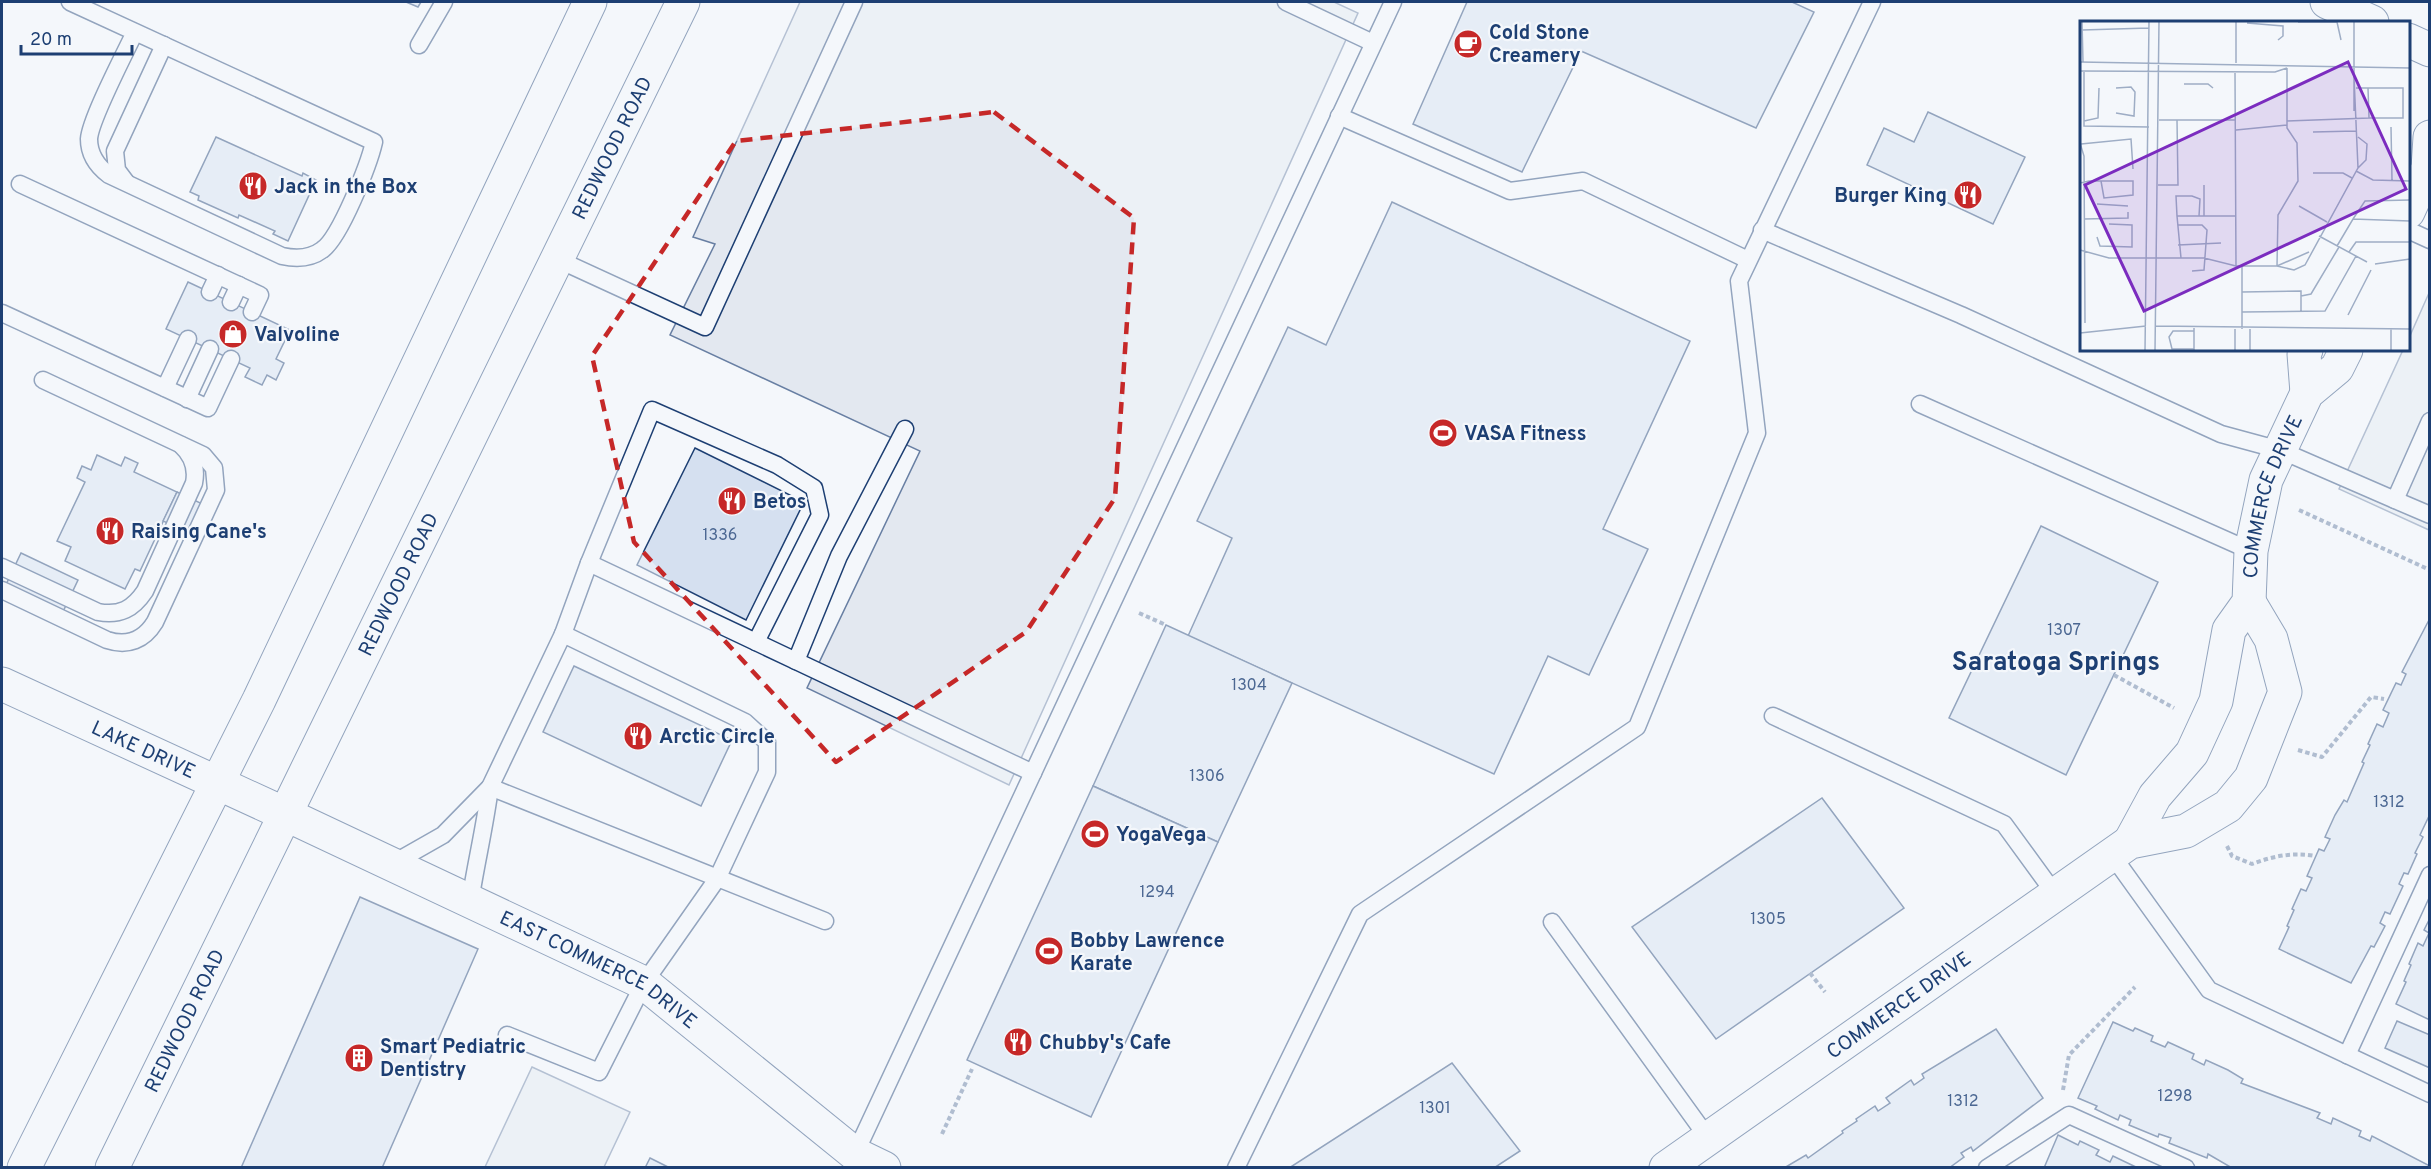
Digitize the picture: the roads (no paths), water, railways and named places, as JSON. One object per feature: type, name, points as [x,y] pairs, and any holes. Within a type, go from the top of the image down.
[{"type":"main road","points":[[24,1167],[218,783],[348,515],[590,2]]},
{"type":"main road","name":"REDWOOD ROAD","points":[[112,1167],[683,2]]},
{"type":"main road","points":[[2327,2],[2370,21]]},
{"type":"main road","points":[[2410,40],[2430,50]]},
{"type":"main road","points":[[2410,148],[2430,132]]},
{"type":"main road","points":[[2410,210],[2428,168],[2430,137]]},
{"type":"main road","name":"COMMERCE DRIVE","points":[[2306,351],[2304,354],[2307,393]]},
{"type":"main road","name":"COMMERCE DRIVE","points":[[1666,1167],[2121,848],[2186,831],[2228,806],[2252,778],[2285,692],[2271,639],[2249,602],[2251,551],[2266,480],[2307,393],[2337,368],[2346,351]]},
{"type":"main road","name":"COMMERCE DRIVE","points":[[2121,848],[2155,796],[2192,753],[2216,701],[2229,630],[2249,602]]},
{"type":"main road","name":"LAKE DRIVE","points":[[2,684],[285,814]]},
{"type":"main road","name":"EAST COMMERCE DRIVE","points":[[285,814],[644,983],[870,1161]]},
{"type":"lane","points":[[70,2],[374,142],[368,163],[332,240],[324,249],[303,258],[282,256],[100,168],[90,149],[91,127],[135,32]]},
{"type":"lane","points":[[419,45],[444,2]]},
{"type":"lane","points":[[557,258],[705,327],[854,2]]},
{"type":"lane","points":[[1286,2],[1373,43]]},
{"type":"lane","points":[[870,1161],[1033,773],[1393,2]]},
{"type":"lane","points":[[1236,1167],[1360,914],[1637,727],[1757,433],[1739,281],[1872,2]]},
{"type":"lane","points":[[127,183],[117,170],[116,151],[164,45]]},
{"type":"lane","points":[[1339,116],[1510,191],[1583,181],[1748,260]]},
{"type":"lane","points":[[20,184],[260,295],[252,312]]},
{"type":"lane","points":[[1762,230],[1961,315],[2221,434],[2280,450],[2430,515]]},
{"type":"lane","points":[[2410,230],[2430,240]]},
{"type":"lane","points":[[210,292],[218,275]]},
{"type":"lane","points":[[231,302],[239,285]]},
{"type":"lane","points":[[2,313],[208,408],[231,359]]},
{"type":"lane","points":[[165,388],[188,339]]},
{"type":"lane","points":[[187,399],[210,349]]},
{"type":"lane","points":[[2,590],[115,643],[133,642],[142,638],[155,622],[216,490],[217,479],[210,461],[203,455],[43,380]]},
{"type":"lane","points":[[1920,404],[2251,551]]},
{"type":"lane","points":[[470,902],[490,787],[563,634],[589,563],[652,410],[777,465],[814,488],[820,515],[756,642]]},
{"type":"lane","points":[[2395,500],[2430,421]]},
{"type":"lane","points":[[796,661],[839,556],[905,429]]},
{"type":"lane","points":[[2,567],[98,612],[111,614],[124,612],[131,608],[145,591],[194,483],[196,473],[194,464],[188,451],[178,443]]},
{"type":"lane","points":[[589,563],[1033,773]]},
{"type":"lane","points":[[507,1035],[599,1072],[644,983],[717,879],[767,772],[767,742],[745,722],[563,634]]},
{"type":"lane","points":[[1773,716],[2004,824],[2055,894]]},
{"type":"lane","points":[[392,864],[443,835],[490,787]]},
{"type":"lane","points":[[490,787],[825,921]]},
{"type":"lane","points":[[2121,848],[2209,990],[2430,1094]]},
{"type":"lane","points":[[2347,1055],[2430,875]]},
{"type":"lane","points":[[1552,922],[1708,1138]]},
{"type":"lane","points":[[1987,1167],[2069,1115],[2186,1167]]},
{"type":"place","name":"Cold Stone Creamery","points":[[1468,44]]},
{"type":"place","name":"Jack in the Box","points":[[253,186]]},
{"type":"place","name":"Burger King","points":[[1968,195]]},
{"type":"place","name":"Valvoline","points":[[233,334]]},
{"type":"place","name":"VASA Fitness","points":[[1443,433]]},
{"type":"place","name":"Betos","points":[[732,501]]},
{"type":"place","name":"Raising Cane's","points":[[110,531]]},
{"type":"place","name":"Arctic Circle","points":[[638,736]]},
{"type":"place","name":"YogaVega","points":[[1095,834]]},
{"type":"place","name":"Bobby Lawrence Karate","points":[[1049,951]]},
{"type":"place","name":"Chubby's Cafe","points":[[1018,1042]]},
{"type":"place","name":"Smart Pediatric Dentistry","points":[[359,1058]]},
{"type":"district","name":"Saratoga Springs","points":[[2056,661]]}]
